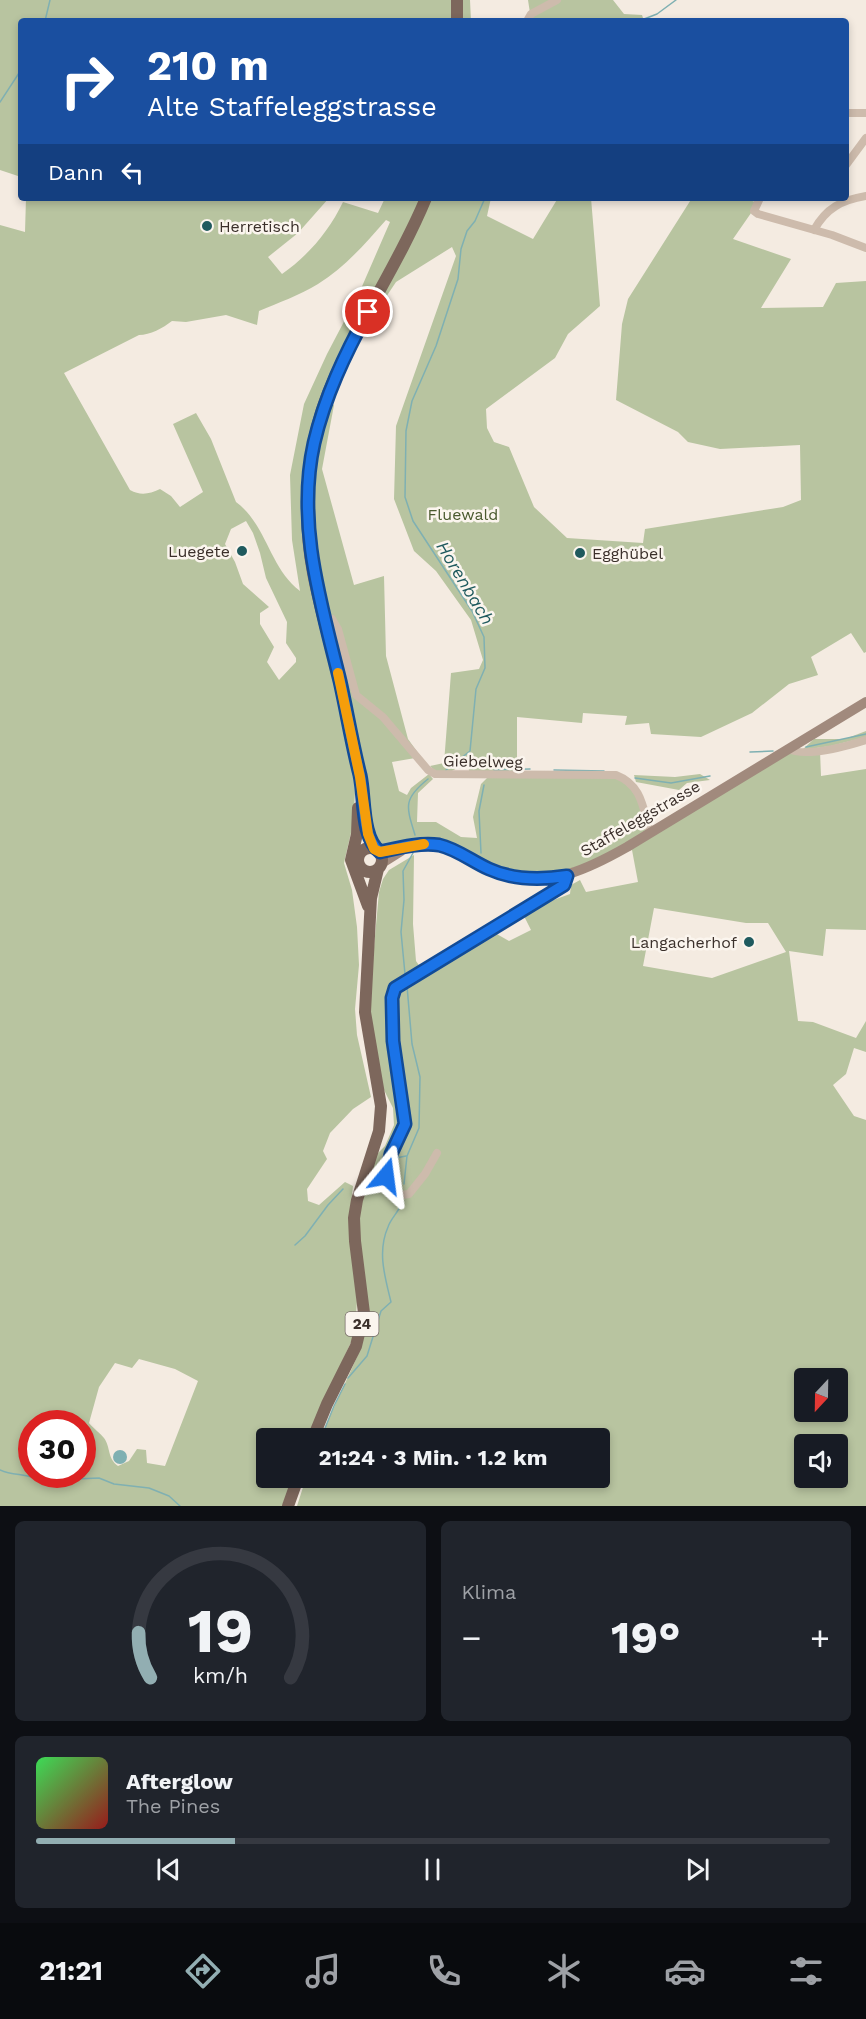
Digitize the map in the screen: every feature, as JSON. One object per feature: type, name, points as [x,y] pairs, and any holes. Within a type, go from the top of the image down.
[{"type":"main road","points":[[457,0],[457,18]]},
{"type":"main road","name":"24","points":[[317,1428],[356,1346],[364,1313],[354,1218],[357,1200],[379,1131],[381,1106],[365,1012],[371,898],[378,858],[368,834],[360,777],[313,573],[308,528],[309,477],[314,444],[327,395],[350,344],[412,233],[425,201]]},
{"type":"main road","name":"24","points":[[355,759],[358,820],[351,860],[370,912]]},
{"type":"main road","name":"24","points":[[358,820],[362,827],[361,852]]},
{"type":"main road","points":[[368,848],[378,858],[371,872],[363,869],[359,863],[361,852],[368,848]]},
{"type":"main road","name":"24","points":[[363,869],[371,898]]},
{"type":"main road","points":[[288,1506],[294,1488]]},
{"type":"street","points":[[529,18],[531,14],[557,0]]},
{"type":"street","points":[[849,113],[866,113]]},
{"type":"street","points":[[849,161],[866,138]]},
{"type":"street","points":[[849,199],[866,196]]},
{"type":"street","points":[[759,201],[754,211],[866,248]]},
{"type":"street","points":[[814,230],[833,202]]},
{"type":"street","name":"Giebelweg","points":[[332,619],[338,629],[356,695],[383,717],[428,770],[435,774],[616,775],[626,779],[637,789],[650,832]]},
{"type":"street","name":"Staffeleggstrasse","points":[[378,858],[412,846],[441,845],[508,876],[550,878],[567,876],[597,864],[866,702]]},
{"type":"street","points":[[788,750],[820,751],[866,740]]},
{"type":"street","points":[[437,1153],[425,1174],[409,1194],[395,1194],[389,1189],[386,1176],[388,1166],[394,1145],[405,1124],[393,1041],[392,998],[395,988],[564,885],[567,876]]},
{"type":"green space","points":[[0,0],[470,0],[471,18],[18,18],[18,176],[0,170]]},
{"type":"green space","points":[[528,0],[613,0],[624,14],[642,15],[643,18],[528,18],[530,13]]},
{"type":"green space","name":"Fluewald","points":[[26,201],[326,201],[298,233],[268,257],[282,274],[317,242],[343,202],[378,213],[384,201],[490,201],[487,216],[533,239],[556,201],[591,201],[600,306],[568,334],[555,358],[486,409],[487,428],[494,442],[509,447],[534,507],[567,538],[643,543],[645,529],[783,507],[801,500],[800,445],[720,449],[688,442],[678,432],[616,400],[622,324],[628,299],[690,201],[752,201],[758,203],[733,239],[791,259],[761,308],[823,307],[836,283],[866,281],[866,652],[864,653],[851,633],[811,657],[818,675],[789,684],[752,713],[701,737],[651,734],[649,723],[625,725],[627,716],[583,713],[582,723],[517,717],[517,774],[616,775],[637,789],[650,832],[783,756],[795,752],[820,751],[821,776],[866,769],[866,930],[826,929],[823,956],[789,951],[798,1021],[813,1022],[856,1038],[866,1021],[866,1052],[854,1048],[846,1074],[833,1085],[854,1116],[866,1120],[866,1506],[297,1506],[303,1488],[610,1488],[610,1428],[325,1428],[364,1337],[360,1206],[374,1157],[385,1146],[394,1125],[393,1108],[382,1086],[370,1018],[379,892],[383,879],[389,870],[414,855],[413,924],[416,961],[425,974],[495,933],[509,941],[531,930],[524,916],[537,906],[570,894],[571,885],[580,880],[586,892],[638,882],[632,850],[556,873],[524,872],[485,863],[458,849],[388,848],[373,844],[353,763],[355,793],[353,824],[344,863],[352,890],[357,927],[359,965],[355,1009],[357,1035],[371,1097],[353,1109],[330,1133],[323,1151],[327,1159],[307,1189],[308,1201],[319,1205],[345,1182],[353,1186],[349,1223],[357,1301],[355,1329],[312,1428],[256,1428],[256,1488],[289,1488],[282,1506],[0,1506],[0,225],[25,232]],"holes":[[[386,220],[390,222],[360,291],[304,404],[290,475],[292,540],[300,591],[281,570],[255,522],[236,502],[211,439],[196,413],[173,424],[203,492],[180,507],[171,496],[160,489],[145,494],[130,490],[64,373],[139,335],[156,331],[172,321],[186,322],[226,315],[257,325],[259,311],[318,284],[346,263]],[[452,247],[456,256],[396,426],[394,499],[414,551],[436,571],[471,620],[483,660],[479,669],[451,673],[444,763],[430,766],[441,777],[468,762],[469,771],[487,778],[481,784],[473,817],[477,838],[461,837],[436,822],[417,822],[418,793],[433,779],[429,774],[411,788],[407,795],[399,791],[392,762],[421,757],[408,739],[386,656],[384,576],[354,585],[322,469],[334,405],[330,402],[370,321],[396,282]],[[246,521],[253,533],[266,578],[287,622],[286,643],[296,658],[296,662],[279,680],[267,662],[274,647],[260,624],[260,613],[269,607],[243,584],[225,544],[231,529]],[[654,908],[746,923],[768,923],[786,952],[712,978],[643,966]],[[139,1359],[175,1369],[198,1381],[165,1466],[147,1463],[146,1450],[137,1449],[129,1461],[118,1466],[112,1460],[104,1438],[96,1430],[96,1488],[18,1488],[18,1410],[93,1410],[99,1387],[115,1363],[132,1368]]]},
{"type":"green space","points":[[866,731],[866,737],[831,746],[802,750],[814,739],[845,739]]},
{"type":"green space","points":[[700,774],[710,780],[687,783],[679,790],[636,782],[634,775],[675,777]]},
{"type":"water","points":[[117,1450],[123,1450],[127,1457],[123,1464],[117,1464],[113,1460],[113,1454]]},
{"type":"waterway","points":[[46,18],[50,0]]},
{"type":"waterway","name":"Horenbach","points":[[647,18],[657,14],[676,0]]},
{"type":"waterway","points":[[0,102],[18,75]]},
{"type":"waterway","name":"Horenbach","points":[[446,770],[470,751],[476,689],[485,668],[484,637],[472,611],[413,521],[405,497],[406,431],[412,401],[436,346],[458,279],[461,249],[467,231],[475,221],[484,201]]},
{"type":"waterway","points":[[806,747],[866,734]]},
{"type":"waterway","points":[[750,752],[773,751]]},
{"type":"waterway","points":[[494,770],[530,769]]},
{"type":"waterway","points":[[554,770],[604,771]]},
{"type":"waterway","points":[[635,778],[671,783],[710,776]]},
{"type":"waterway","name":"Horenbach","points":[[415,835],[409,804],[414,792],[428,779]]},
{"type":"waterway","points":[[481,853],[479,811],[484,785]]},
{"type":"waterway","name":"Horenbach","points":[[405,974],[401,932],[404,900],[403,871],[413,853]]},
{"type":"waterway","name":"Horenbach","points":[[404,1184],[407,1156],[419,1128],[420,1077],[412,1044],[407,986]]},
{"type":"waterway","points":[[396,1158],[406,1156]]},
{"type":"waterway","points":[[295,1245],[343,1189]]},
{"type":"waterway","points":[[348,1378],[367,1356],[381,1311],[391,1302],[383,1264],[383,1246],[389,1224],[402,1202]]},
{"type":"waterway","points":[[325,1428],[345,1384]]},
{"type":"waterway","points":[[0,1470],[18,1474]]},
{"type":"waterway","points":[[96,1478],[114,1484],[149,1488],[169,1496],[180,1506]]},
{"type":"slow traffic","points":[[338,673],[360,777],[368,834],[374,849],[380,852],[424,844]]},
{"type":"place","name":"Herretisch","points":[[207,226]]},
{"type":"place","name":"Luegete","points":[[242,551]]},
{"type":"place","name":"Egghübel","points":[[580,553]]},
{"type":"place","name":"Langacherhof","points":[[749,942]]},
{"type":"route","points":[[368,312],[350,344],[327,395],[314,444],[309,477],[308,528],[313,573],[360,777],[368,834],[374,849],[380,852],[426,844],[441,845],[508,876],[550,878],[567,876],[564,885],[395,988],[392,998],[393,1041],[405,1124],[403,1132],[394,1145],[386,1176]]}]
